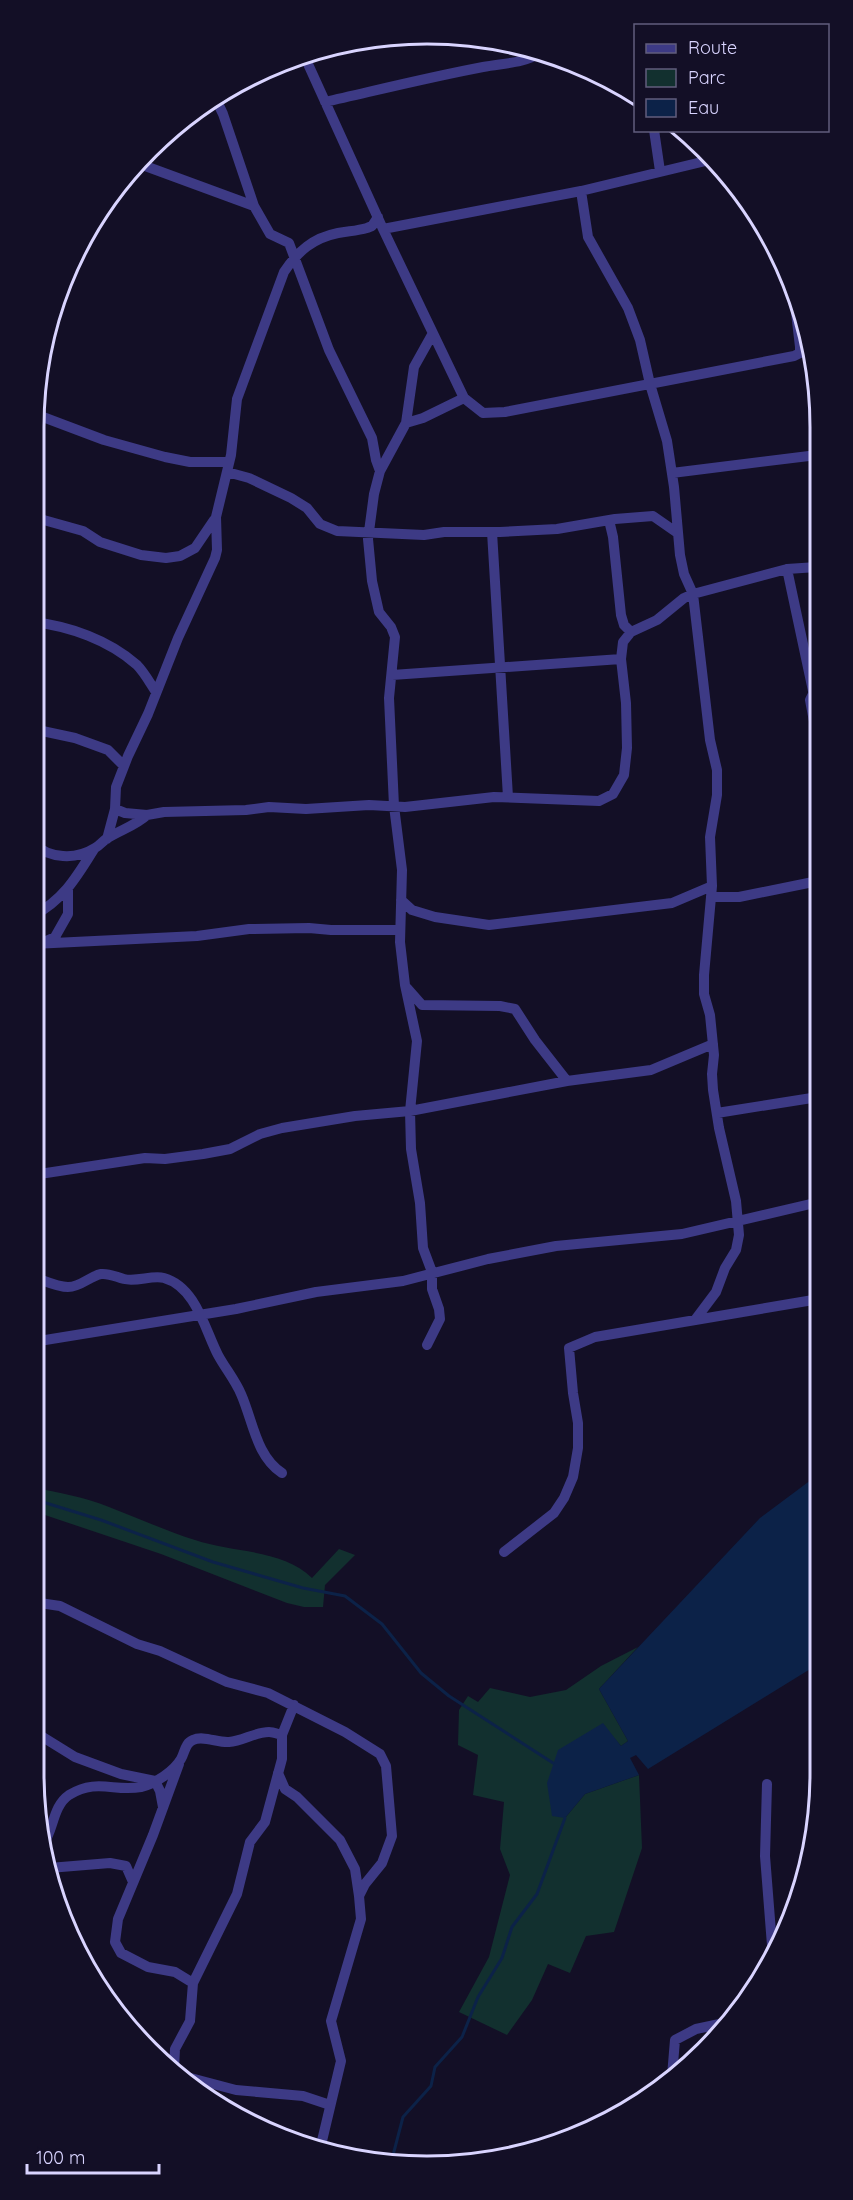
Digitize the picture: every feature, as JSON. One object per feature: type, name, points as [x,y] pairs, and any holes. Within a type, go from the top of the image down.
[{"type":"street","points":[[325,102],[530,58]]},
{"type":"street","points":[[307,63],[383,230],[464,398],[483,413],[492,414],[794,356],[800,353],[799,340]]},
{"type":"street","points":[[219,105],[254,206],[270,234],[289,243],[295,256],[329,350],[372,438],[380,471]]},
{"type":"street","points":[[654,132],[660,171]]},
{"type":"street","points":[[383,230],[581,191],[702,162]]},
{"type":"street","points":[[146,166],[254,206]]},
{"type":"street","points":[[581,191],[588,237],[628,308],[640,340],[667,441],[677,514],[676,532],[684,574],[693,594],[710,740],[717,770],[717,795],[710,837],[711,891],[704,994],[710,1015],[713,1044],[712,1074],[717,1113],[736,1201],[739,1235],[736,1250],[725,1268],[716,1292],[695,1320]]},
{"type":"street","points":[[107,839],[115,809],[116,787],[124,765],[215,558],[217,550],[216,517],[228,466],[237,399],[284,272],[305,246],[323,237],[367,228],[372,226],[378,217]]},
{"type":"street","points":[[428,1344],[440,1319],[432,1290],[432,1272],[423,1248],[420,1203],[411,1149],[410,1111],[417,1041],[405,986],[400,930],[402,870],[394,806],[389,698],[395,637],[391,627],[379,612],[376,601],[368,554],[368,533],[380,471],[406,423],[414,367],[433,333]]},
{"type":"street","points":[[406,423],[423,418],[464,398]]},
{"type":"street","points":[[44,417],[104,440],[165,457],[228,466],[291,498],[307,508],[320,524],[337,531],[424,535],[444,532],[556,529],[609,520],[653,516],[676,532]]},
{"type":"street","points":[[672,473],[810,456]]},
{"type":"street","points":[[44,520],[83,531],[100,542],[141,555],[166,558],[180,556],[195,548],[216,517]]},
{"type":"street","points":[[609,520],[613,537],[621,615],[624,625],[631,632]]},
{"type":"street","points":[[492,532],[508,797]]},
{"type":"street","points":[[115,809],[125,813],[147,815],[164,812],[246,810],[269,807],[306,809],[369,805],[394,806],[508,797],[599,801],[613,794],[624,775],[627,748],[626,703],[621,659],[623,642],[631,632],[657,620],[684,598],[693,594],[787,569],[810,567]]},
{"type":"street","points":[[787,569],[810,668]]},
{"type":"street","points":[[44,624],[69,628],[112,649],[138,666],[156,692]]},
{"type":"street","points":[[392,675],[621,659]]},
{"type":"street","points":[[44,731],[75,738],[108,750],[124,765]]},
{"type":"street","points":[[44,910],[68,890],[94,849],[107,839],[136,825],[147,815]]},
{"type":"street","points":[[44,852],[68,857],[94,849]]},
{"type":"street","points":[[401,900],[412,910],[435,917],[489,926],[672,903],[711,891],[739,897],[810,883]]},
{"type":"street","points":[[44,941],[55,937],[68,914],[68,890]]},
{"type":"street","points":[[44,944],[197,936],[249,929],[400,930]]},
{"type":"street","points":[[405,986],[422,1005],[501,1006],[515,1009],[567,1082]]},
{"type":"street","points":[[44,1173],[145,1158],[165,1159],[203,1154],[230,1149],[260,1134],[282,1128],[355,1116],[410,1111],[567,1082],[651,1070],[713,1044]]},
{"type":"street","points":[[717,1113],[810,1098]]},
{"type":"street","points":[[44,1340],[316,1292],[392,1282],[488,1259],[556,1246],[682,1234],[810,1204]]},
{"type":"street","points":[[44,1280],[66,1287],[84,1283],[100,1274],[125,1279],[164,1278],[179,1286],[201,1314],[218,1355],[242,1396],[265,1456],[273,1467],[282,1473]]},
{"type":"street","points":[[504,1552],[554,1513],[564,1498],[573,1477],[578,1448],[578,1423],[569,1348],[596,1337],[810,1301]]},
{"type":"street","points":[[44,1604],[60,1606],[137,1644],[160,1651],[227,1682],[268,1693],[345,1731],[380,1754],[386,1766],[392,1836],[382,1863],[365,1884],[359,1896]]},
{"type":"street","points":[[174,2061],[175,2049],[190,2021],[193,1983],[237,1894],[250,1842],[265,1822],[282,1759],[282,1735],[294,1705]]},
{"type":"street","points":[[193,1983],[175,1971],[148,1967],[121,1953],[115,1942],[118,1919],[186,1745],[193,1740],[201,1739],[227,1743],[269,1732],[282,1735]]},
{"type":"street","points":[[44,1738],[75,1756],[121,1774],[155,1781]]},
{"type":"street","points":[[49,1836],[59,1805],[68,1796],[84,1788],[101,1785],[142,1787],[172,1769],[181,1759]]},
{"type":"street","points":[[278,1773],[285,1789],[297,1797],[340,1840],[355,1869],[359,1896],[361,1919],[331,2021],[341,2061],[322,2141]]},
{"type":"street","points":[[155,1781],[160,1791],[163,1808]]},
{"type":"street","points":[[767,1784],[765,1856],[772,1939]]},
{"type":"street","points":[[56,1868],[110,1863],[126,1866],[133,1882]]},
{"type":"street","points":[[673,2066],[675,2040],[696,2029],[715,2025]]},
{"type":"street","points":[[197,2080],[236,2090],[303,2096],[330,2105]]},
{"type":"green space","points":[[44,1490],[100,1504],[195,1540],[272,1557],[287,1562],[312,1578],[339,1549],[355,1555],[325,1585],[323,1607],[304,1607],[287,1603],[161,1554],[44,1515]]},
{"type":"green space","points":[[638,1647],[599,1689],[628,1741],[621,1746],[602,1724],[565,1818],[585,1794],[639,1775],[642,1848],[614,1932],[586,1936],[570,1973],[548,1964],[532,2000],[507,2035],[459,2012],[489,1957],[510,1875],[500,1849],[504,1802],[473,1795],[478,1755],[458,1745],[459,1710],[468,1696],[478,1702],[490,1688],[530,1697],[566,1690],[601,1666]]},
{"type":"water","points":[[810,1481],[810,1669],[648,1769],[636,1755],[630,1758],[639,1775],[585,1794],[565,1818],[552,1816],[547,1783],[558,1750],[603,1723],[621,1746],[628,1741],[599,1689],[760,1518]]},
{"type":"waterway","points":[[44,1502],[101,1520],[213,1562],[303,1588],[345,1596],[382,1624],[421,1673],[449,1696],[553,1763]]},
{"type":"waterway","points":[[393,2155],[403,2117],[431,2086],[435,2067],[462,2037],[478,1997],[502,1958],[512,1927],[537,1894],[565,1818]]}]
